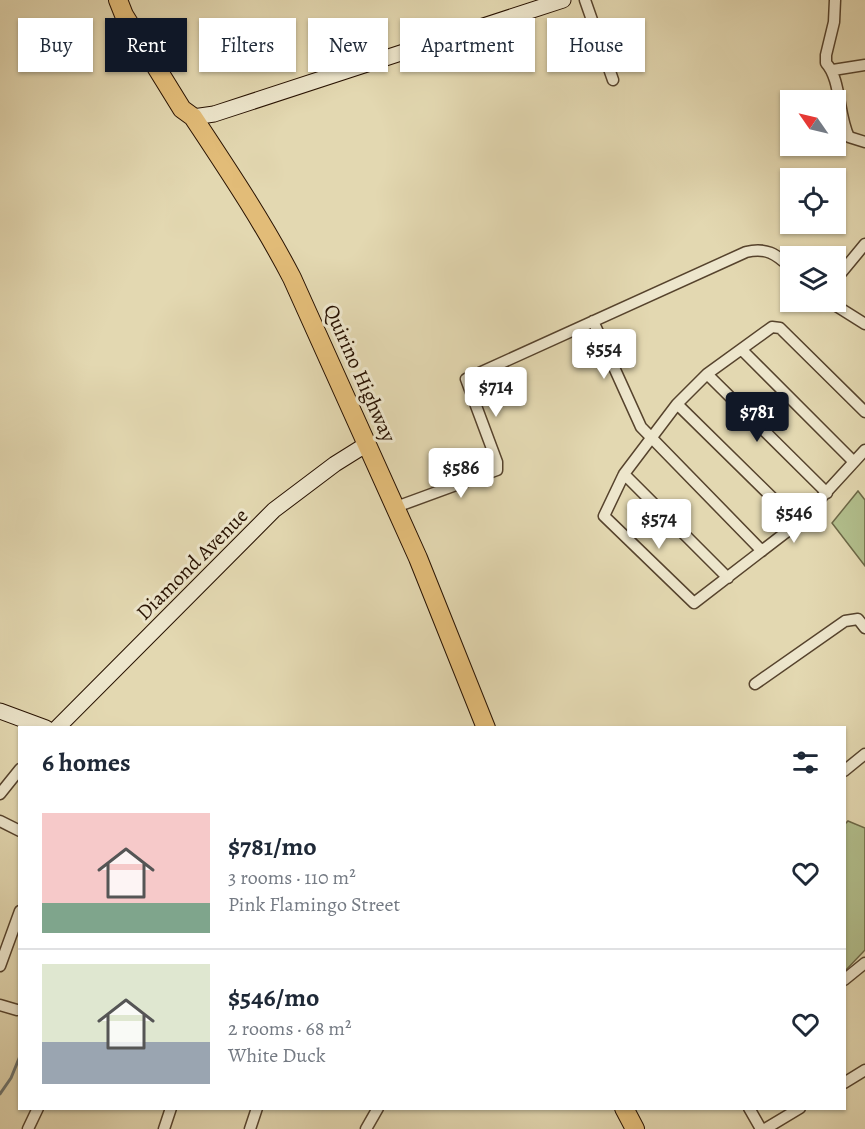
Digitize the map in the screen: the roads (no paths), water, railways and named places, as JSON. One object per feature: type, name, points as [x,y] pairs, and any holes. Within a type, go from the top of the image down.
[{"type":"main road","name":"Quirino Highway","points":[[118,0],[131,11],[153,44],[190,104],[193,117],[272,240],[292,278],[396,507],[458,654],[485,726]]},
{"type":"main road","points":[[625,1110],[635,1129]]},
{"type":"street","points":[[193,117],[214,114],[523,6],[563,0]]},
{"type":"street","points":[[585,0],[613,80]]},
{"type":"street","points":[[835,0],[834,22],[826,63],[832,70],[843,125],[849,137],[865,142]]},
{"type":"street","points":[[832,70],[865,64]]},
{"type":"street","points":[[846,267],[865,244]]},
{"type":"street","points":[[396,507],[497,470],[498,466],[466,379],[746,252],[755,249],[773,252],[780,258]]},
{"type":"street","points":[[846,312],[865,324]]},
{"type":"street","points":[[593,321],[641,427],[762,551]]},
{"type":"street","points":[[865,412],[776,326],[707,374],[676,404],[624,474],[604,516],[694,603],[798,523],[865,450]]},
{"type":"street","points":[[742,350],[854,462]]},
{"type":"street","points":[[707,374],[827,493]]},
{"type":"street","points":[[676,404],[798,523]]},
{"type":"street","name":"Diamond Avenue","points":[[59,726],[274,510],[326,470],[367,444]]},
{"type":"street","points":[[624,474],[728,578]]},
{"type":"street","points":[[756,684],[845,621],[858,619],[865,627]]},
{"type":"street","points":[[0,711],[41,726]]},
{"type":"street","points":[[846,769],[865,754]]},
{"type":"street","points":[[0,794],[18,772]]},
{"type":"street","points":[[0,821],[18,830]]},
{"type":"street","points":[[0,966],[18,916]]},
{"type":"street","points":[[846,978],[865,963]]},
{"type":"street","points":[[0,1005],[17,1010]]},
{"type":"street","points":[[846,1082],[865,1070]]},
{"type":"street","points":[[28,1129],[37,1110]]},
{"type":"street","points":[[164,1129],[170,1110]]},
{"type":"street","points":[[250,1129],[256,1110]]},
{"type":"street","points":[[366,1129],[377,1110]]},
{"type":"street","points":[[750,1110],[763,1129],[796,1110]]},
{"type":"waterway","points":[[0,1094],[11,1078],[18,1061]]}]
